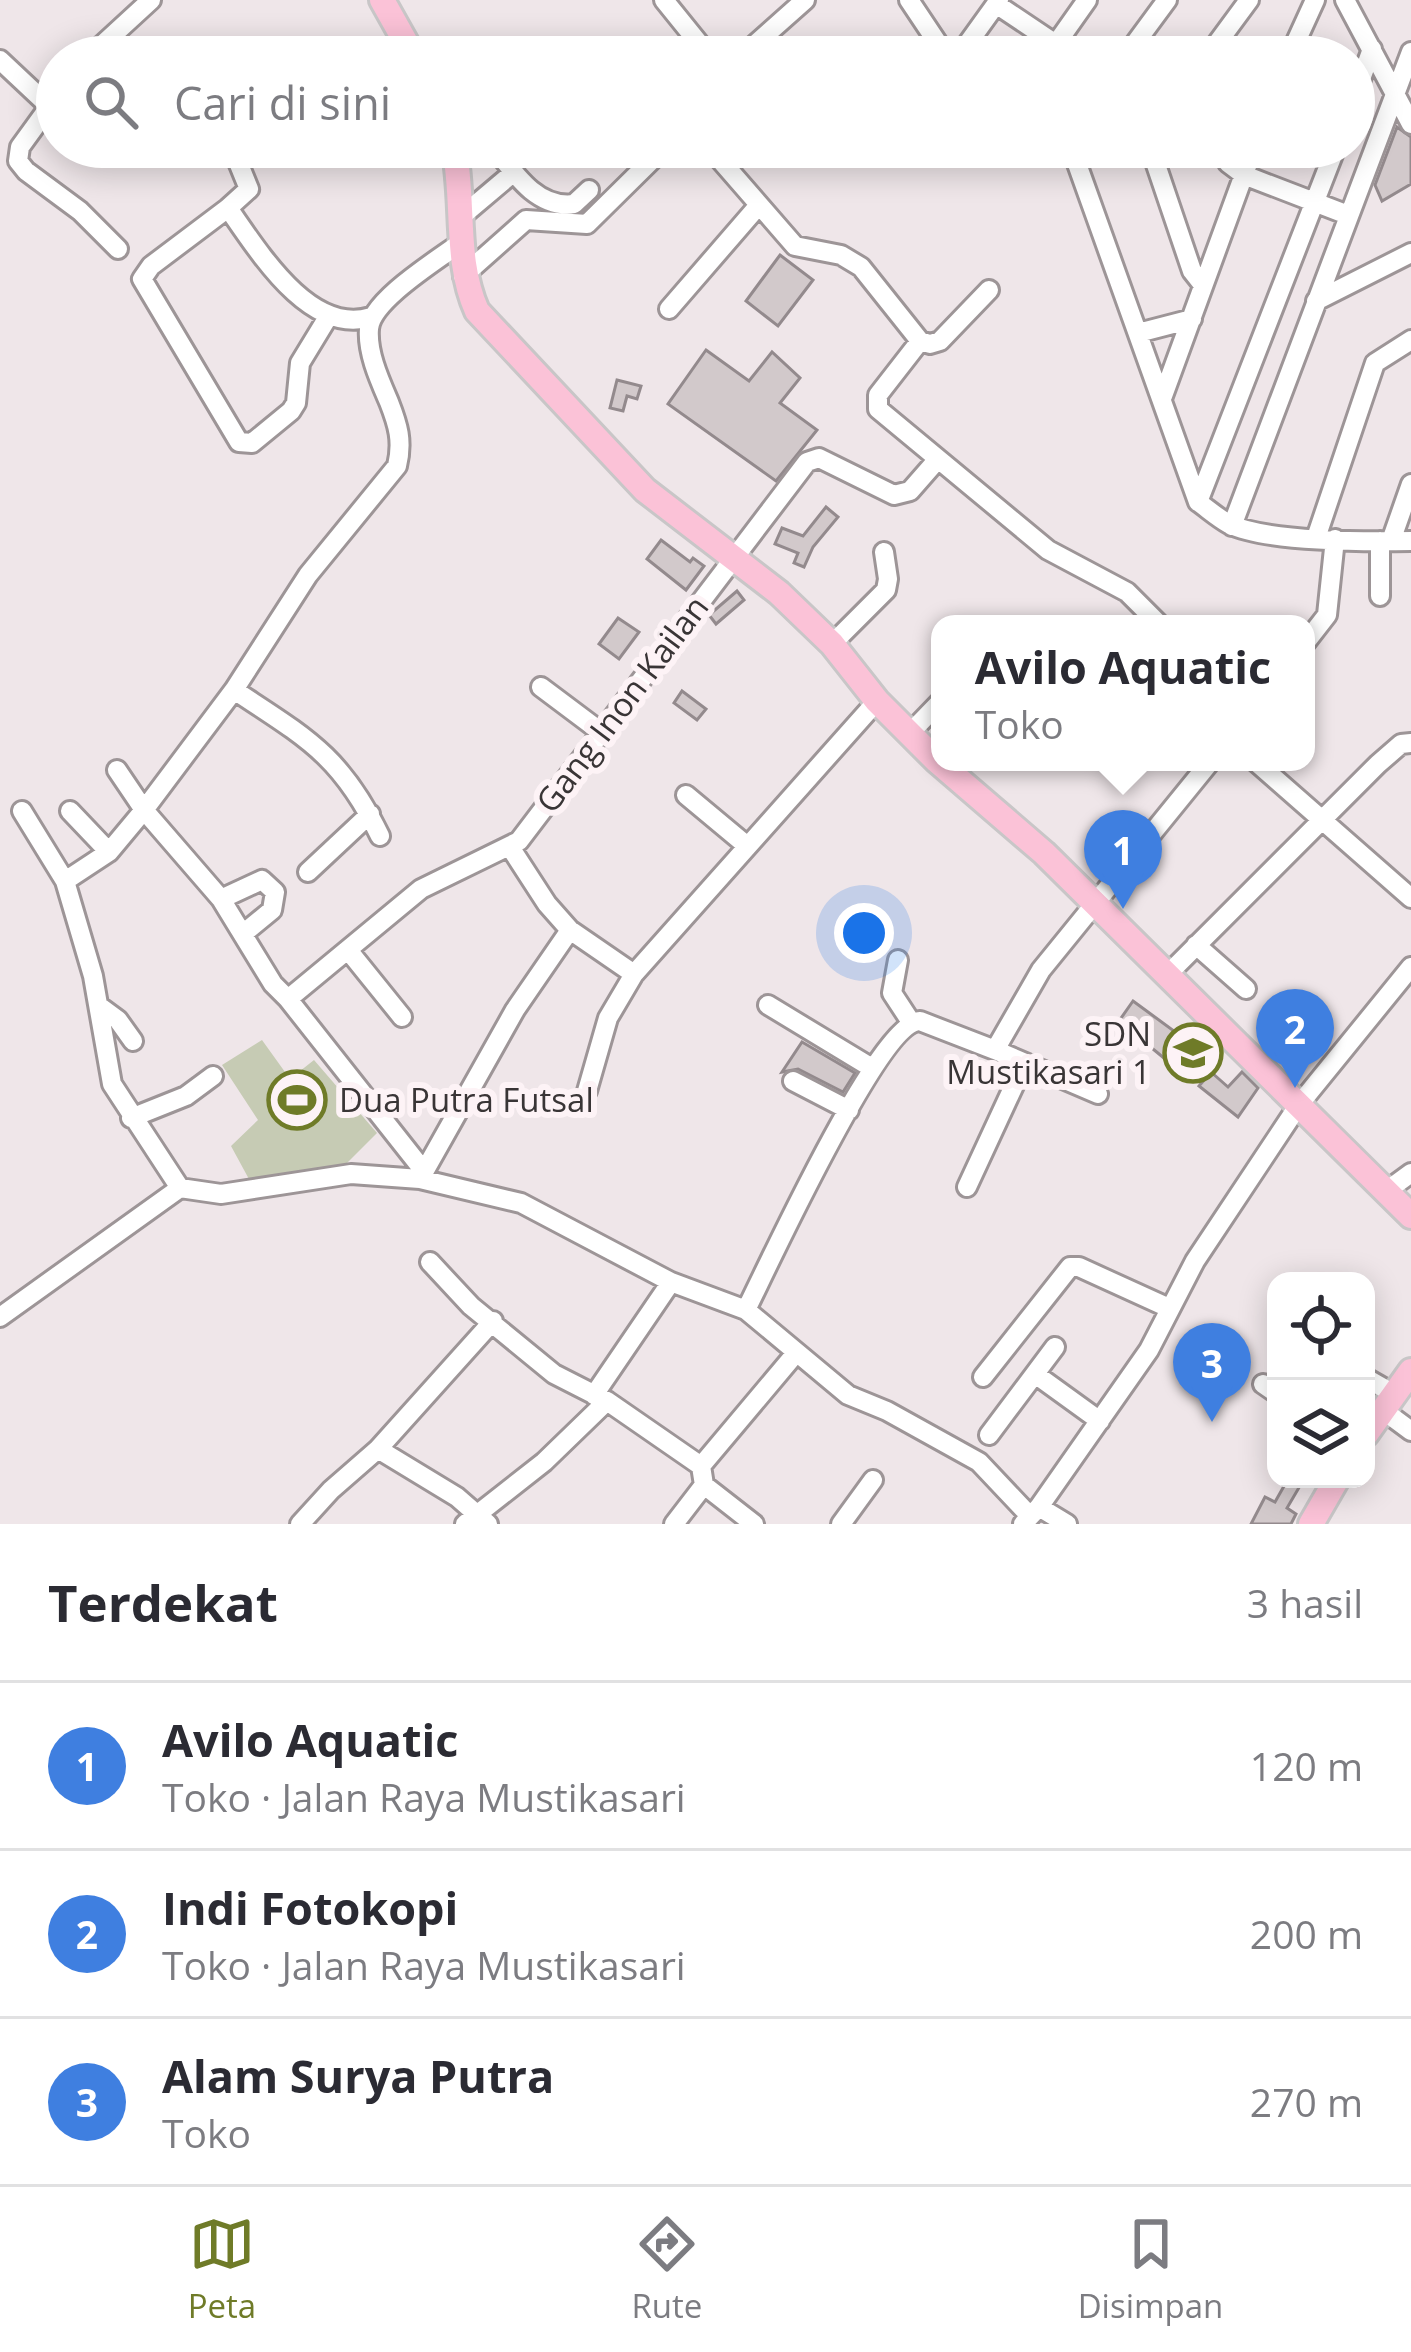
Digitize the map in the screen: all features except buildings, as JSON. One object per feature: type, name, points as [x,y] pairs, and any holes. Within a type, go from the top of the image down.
[{"type":"main road","points":[[393,5],[406,36]]},
{"type":"main road","points":[[456,168],[463,276],[477,311],[660,504],[779,593],[832,644],[877,700],[931,751]]},
{"type":"main road","points":[[953,771],[1168,974],[1411,1216]]},
{"type":"main road","points":[[1375,1422],[1411,1370]]},
{"type":"main road","points":[[1311,1524],[1331,1488]]},
{"type":"street","points":[[112,36],[151,0]]},
{"type":"street","points":[[664,0],[693,36]]},
{"type":"street","points":[[766,36],[806,0]]},
{"type":"street","points":[[1062,36],[1087,0]]},
{"type":"street","points":[[1140,36],[1167,0]]},
{"type":"street","points":[[1222,36],[1249,0]]},
{"type":"street","points":[[1299,36],[1315,0]]},
{"type":"street","points":[[1346,0],[1365,36]]},
{"type":"street","points":[[912,2],[934,36]]},
{"type":"street","points":[[973,36],[998,2],[1045,36]]},
{"type":"street","points":[[1375,146],[1411,52]]},
{"type":"street","points":[[1375,55],[1411,124]]},
{"type":"street","points":[[0,60],[36,88]]},
{"type":"street","points":[[36,126],[19,151],[18,161],[118,249]]},
{"type":"street","points":[[0,140],[19,151]]},
{"type":"street","points":[[240,168],[249,189],[142,278],[239,442],[252,443],[296,404],[300,363],[328,317]]},
{"type":"street","points":[[511,168],[530,190],[565,206],[589,190]]},
{"type":"street","points":[[463,276],[526,220],[587,224],[644,168]]},
{"type":"street","points":[[727,168],[795,246],[841,256],[860,266],[920,340],[940,341],[988,290]]},
{"type":"street","points":[[1079,168],[1198,502],[1232,526],[1394,541]]},
{"type":"street","points":[[1157,168],[1192,271],[1203,285]]},
{"type":"street","points":[[1235,168],[1348,215]]},
{"type":"street","points":[[1163,396],[1246,168]]},
{"type":"street","points":[[1198,502],[1328,168]]},
{"type":"street","points":[[1232,526],[1366,168]]},
{"type":"street","points":[[228,208],[301,298],[328,317],[355,322],[371,317],[514,172]]},
{"type":"street","points":[[669,309],[759,205]]},
{"type":"street","points":[[1316,301],[1411,253]]},
{"type":"street","points":[[64,881],[109,852],[144,810],[234,689],[308,575],[397,466],[399,429],[374,361],[371,317]]},
{"type":"street","points":[[1138,333],[1192,319]]},
{"type":"street","points":[[920,340],[876,404],[1048,550],[1127,592],[1150,615]]},
{"type":"street","points":[[1315,630],[1327,615],[1325,538],[1339,461],[1376,363],[1411,340]]},
{"type":"street","name":"Gang Inon Kailan","points":[[510,847],[811,459],[819,458],[894,496],[910,491],[938,458]]},
{"type":"street","points":[[1380,596],[1411,484]]},
{"type":"street","points":[[832,644],[886,590],[884,552]]},
{"type":"street","points":[[541,687],[602,732]]},
{"type":"street","points":[[234,689],[326,752],[380,836]]},
{"type":"street","points":[[587,1091],[608,1018],[634,974],[877,700]]},
{"type":"street","points":[[911,732],[931,711]]},
{"type":"street","points":[[1168,974],[1378,764],[1401,744],[1411,742]]},
{"type":"street","points":[[117,770],[144,810],[221,899],[273,984],[422,1174]]},
{"type":"street","points":[[995,1050],[1041,970],[1203,771]]},
{"type":"street","points":[[1266,771],[1411,898]]},
{"type":"street","points":[[686,795],[746,845]]},
{"type":"street","points":[[22,811],[64,881],[99,1006],[109,1075],[131,1118],[180,1189]]},
{"type":"street","points":[[70,812],[109,852]]},
{"type":"street","points":[[308,872],[370,814]]},
{"type":"street","points":[[288,999],[421,889],[510,847],[570,930],[634,974]]},
{"type":"street","points":[[221,899],[262,880],[275,892],[272,910],[244,933]]},
{"type":"street","points":[[422,1174],[505,1026],[570,930]]},
{"type":"street","points":[[1196,945],[1246,988]]},
{"type":"street","points":[[347,950],[402,1017]]},
{"type":"street","points":[[898,960],[892,993],[910,1022]]},
{"type":"street","points":[[1031,1516],[1149,1349],[1195,1262],[1298,1106],[1411,967]]},
{"type":"street","points":[[768,1005],[872,1068]]},
{"type":"street","points":[[99,1006],[134,1041]]},
{"type":"street","points":[[746,1310],[872,1068],[910,1022],[920,1021],[1098,1094]]},
{"type":"street","points":[[967,1187],[1024,1064]]},
{"type":"street","points":[[131,1118],[186,1096],[213,1076]]},
{"type":"street","points":[[793,1082],[849,1110]]},
{"type":"street","points":[[0,1317],[180,1189],[221,1195],[352,1174],[422,1174],[520,1203],[670,1282],[746,1310],[848,1395],[980,1462],[1031,1516],[1066,1524]]},
{"type":"street","points":[[1385,1192],[1411,1174]]},
{"type":"street","points":[[430,1262],[471,1306],[554,1374],[601,1398],[703,1475],[754,1524]]},
{"type":"street","points":[[983,1377],[1070,1267],[1169,1308]]},
{"type":"street","points":[[378,1449],[477,1520],[544,1462],[601,1398],[670,1282]]},
{"type":"street","points":[[300,1524],[378,1449],[493,1321]]},
{"type":"street","points":[[989,1435],[1055,1347]]},
{"type":"street","points":[[674,1524],[703,1475],[796,1353]]},
{"type":"street","points":[[1035,1374],[1100,1421]]},
{"type":"street","points":[[1368,1380],[1411,1431]]},
{"type":"street","points":[[841,1524],[873,1480]]},
{"type":"green space","name":"Dua Putra Futsal","points":[[262,1040],[290,1079],[314,1060],[377,1133],[343,1167],[250,1181],[231,1146],[258,1120],[222,1065]]},
{"type":"place","name":"Avilo Aquatic","points":[[1123,909]]},
{"type":"place","name":"SDN Mustikasari 1","points":[[1193,1053]]},
{"type":"place","name":"Indi Fotokopi","points":[[1295,1088]]},
{"type":"place","name":"Dua Putra Futsal","points":[[297,1100]]},
{"type":"place","name":"Alam Surya Putra","points":[[1212,1422]]}]
